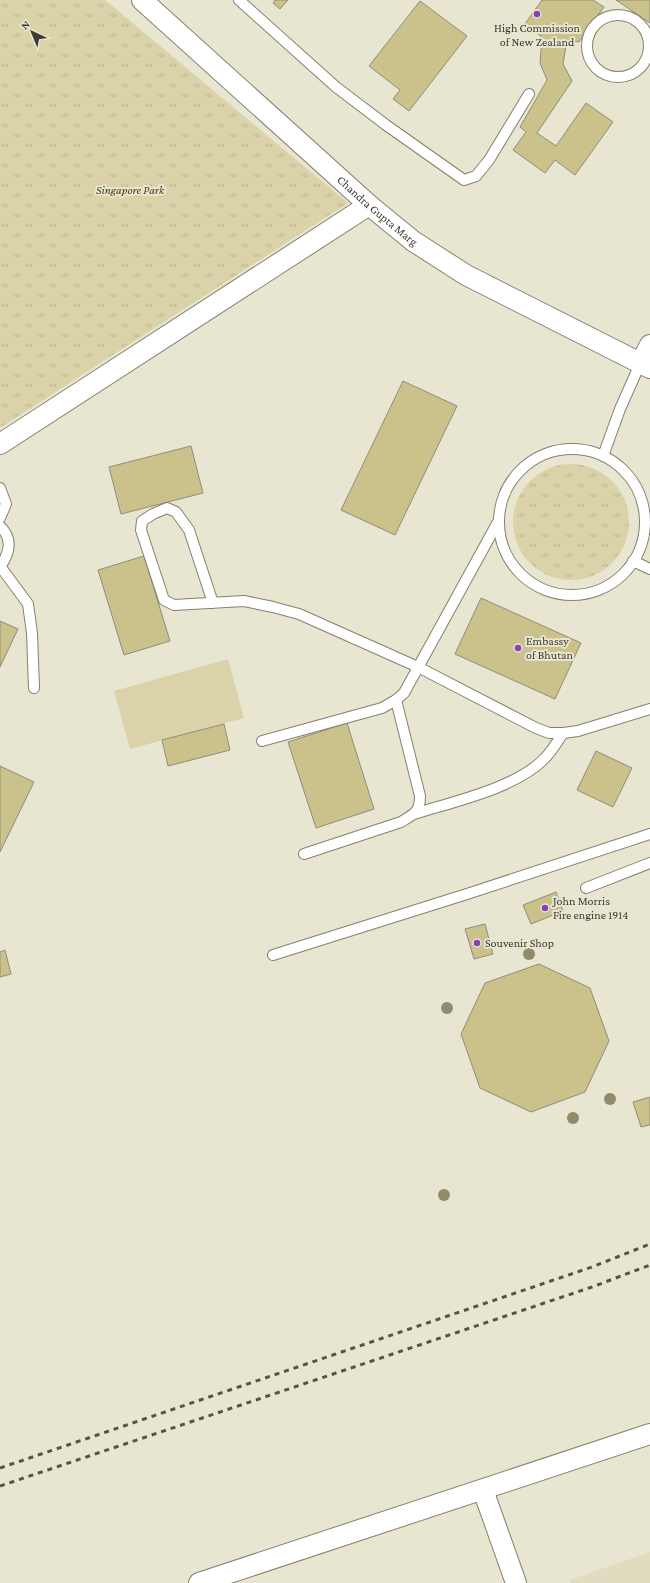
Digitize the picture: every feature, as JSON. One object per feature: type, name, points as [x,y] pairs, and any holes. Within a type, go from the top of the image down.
[{"type":"street","name":"Chandra Gupta Marg","points":[[142,0],[368,205],[413,241],[466,275],[645,366]]},
{"type":"street","points":[[0,444],[368,205]]},
{"type":"street","points":[[645,366],[650,345]]},
{"type":"street","points":[[199,1583],[483,1490],[648,1441]]},
{"type":"street","points":[[483,1490],[516,1583]]},
{"type":"lane","points":[[239,0],[336,86],[386,125],[464,180],[476,176],[489,160],[529,94]]},
{"type":"lane","points":[[611,15],[632,17],[640,23],[650,42],[647,65],[630,75],[620,77],[610,76],[601,72],[594,65],[589,56],[587,46],[589,36],[594,27],[601,20],[611,15]]},
{"type":"lane","points":[[603,456],[620,409],[645,366]]},
{"type":"lane","points":[[262,742],[382,708],[396,700],[404,693],[499,520],[504,496],[516,476],[534,460],[556,451],[580,449],[603,456],[622,468],[636,486],[644,508],[645,530],[639,553],[624,574],[604,588],[580,595],[555,594],[532,584],[514,567],[502,544],[499,520]]},
{"type":"lane","points":[[0,488],[6,504],[0,518]]},
{"type":"lane","points":[[213,604],[190,530],[176,512],[167,508],[142,521],[141,530],[164,600],[174,605],[213,604],[244,601],[299,614],[418,667],[536,728],[549,733],[578,731],[650,709]]},
{"type":"lane","points":[[0,526],[5,530],[9,549],[6,558],[0,566],[28,604],[32,634],[34,688]]},
{"type":"lane","points":[[633,561],[650,569]]},
{"type":"lane","points":[[396,700],[420,796],[420,806],[414,814]]},
{"type":"lane","points":[[304,854],[401,822],[414,814],[464,800],[500,786],[526,773],[545,758],[564,733]]},
{"type":"lane","points":[[273,955],[467,894],[650,834]]},
{"type":"lane","points":[[586,888],[650,864]]},
{"type":"shaded area","points":[[650,1552],[650,1583],[571,1583],[570,1580]]},
{"type":"green space","name":"Singapore Park","points":[[0,0],[105,0],[348,203],[0,428]]},
{"type":"green space","points":[[571,464],[593,468],[603,473],[612,481],[620,490],[625,500],[629,522],[625,544],[620,554],[612,563],[603,571],[593,576],[571,580],[549,576],[539,571],[530,563],[522,554],[517,544],[513,522],[517,500],[522,490],[530,481],[539,473],[549,468]]},
{"type":"green space","points":[[228,659],[244,718],[130,749],[114,691]]},
{"type":"building","points":[[275,0],[288,0],[280,9],[273,3]]},
{"type":"building","points":[[542,0],[593,0],[604,7],[579,42],[567,40],[563,64],[572,81],[537,133],[556,146],[586,103],[613,122],[575,175],[555,160],[545,173],[513,150],[526,132],[520,127],[547,80],[540,63],[542,37],[525,24]]},
{"type":"building","points":[[616,0],[650,0],[650,23]]},
{"type":"building","points":[[420,1],[467,36],[409,111],[393,99],[400,90],[369,66]]},
{"type":"building","points":[[403,381],[457,406],[395,535],[341,510]]},
{"type":"building","points":[[191,446],[203,493],[121,514],[109,467]]},
{"type":"building","points":[[144,556],[170,641],[124,655],[98,570]]},
{"type":"building","name":"Embassy of Bhutan","points":[[481,598],[581,643],[555,699],[455,654]]},
{"type":"building","points":[[0,621],[18,629],[0,667]]},
{"type":"building","points":[[347,723],[374,809],[316,828],[288,742]]},
{"type":"building","points":[[224,724],[230,750],[168,766],[162,740]]},
{"type":"building","points":[[596,751],[632,768],[613,807],[577,790]]},
{"type":"building","points":[[0,766],[34,782],[0,852]]},
{"type":"building","points":[[556,892],[563,911],[531,924],[523,905]]},
{"type":"building","points":[[485,924],[493,954],[474,959],[465,929]]},
{"type":"building","points":[[5,950],[11,974],[0,977],[0,952]]},
{"type":"building","points":[[539,964],[590,988],[609,1041],[585,1092],[531,1112],[480,1088],[461,1034],[485,983]]},
{"type":"building","points":[[650,1097],[650,1125],[641,1127],[633,1102]]},
{"type":"railway","points":[[0,1468],[592,1267],[650,1244]]},
{"type":"railway","points":[[0,1486],[592,1287],[650,1265]]},
{"type":"place","name":"High Commission of New Zealand","points":[[537,14]]},
{"type":"place","name":"Embassy of Bhutan","points":[[518,648]]},
{"type":"place","name":"John Morris Fire engine 1914","points":[[545,908]]},
{"type":"place","name":"Souvenir Shop","points":[[477,943]]}]
